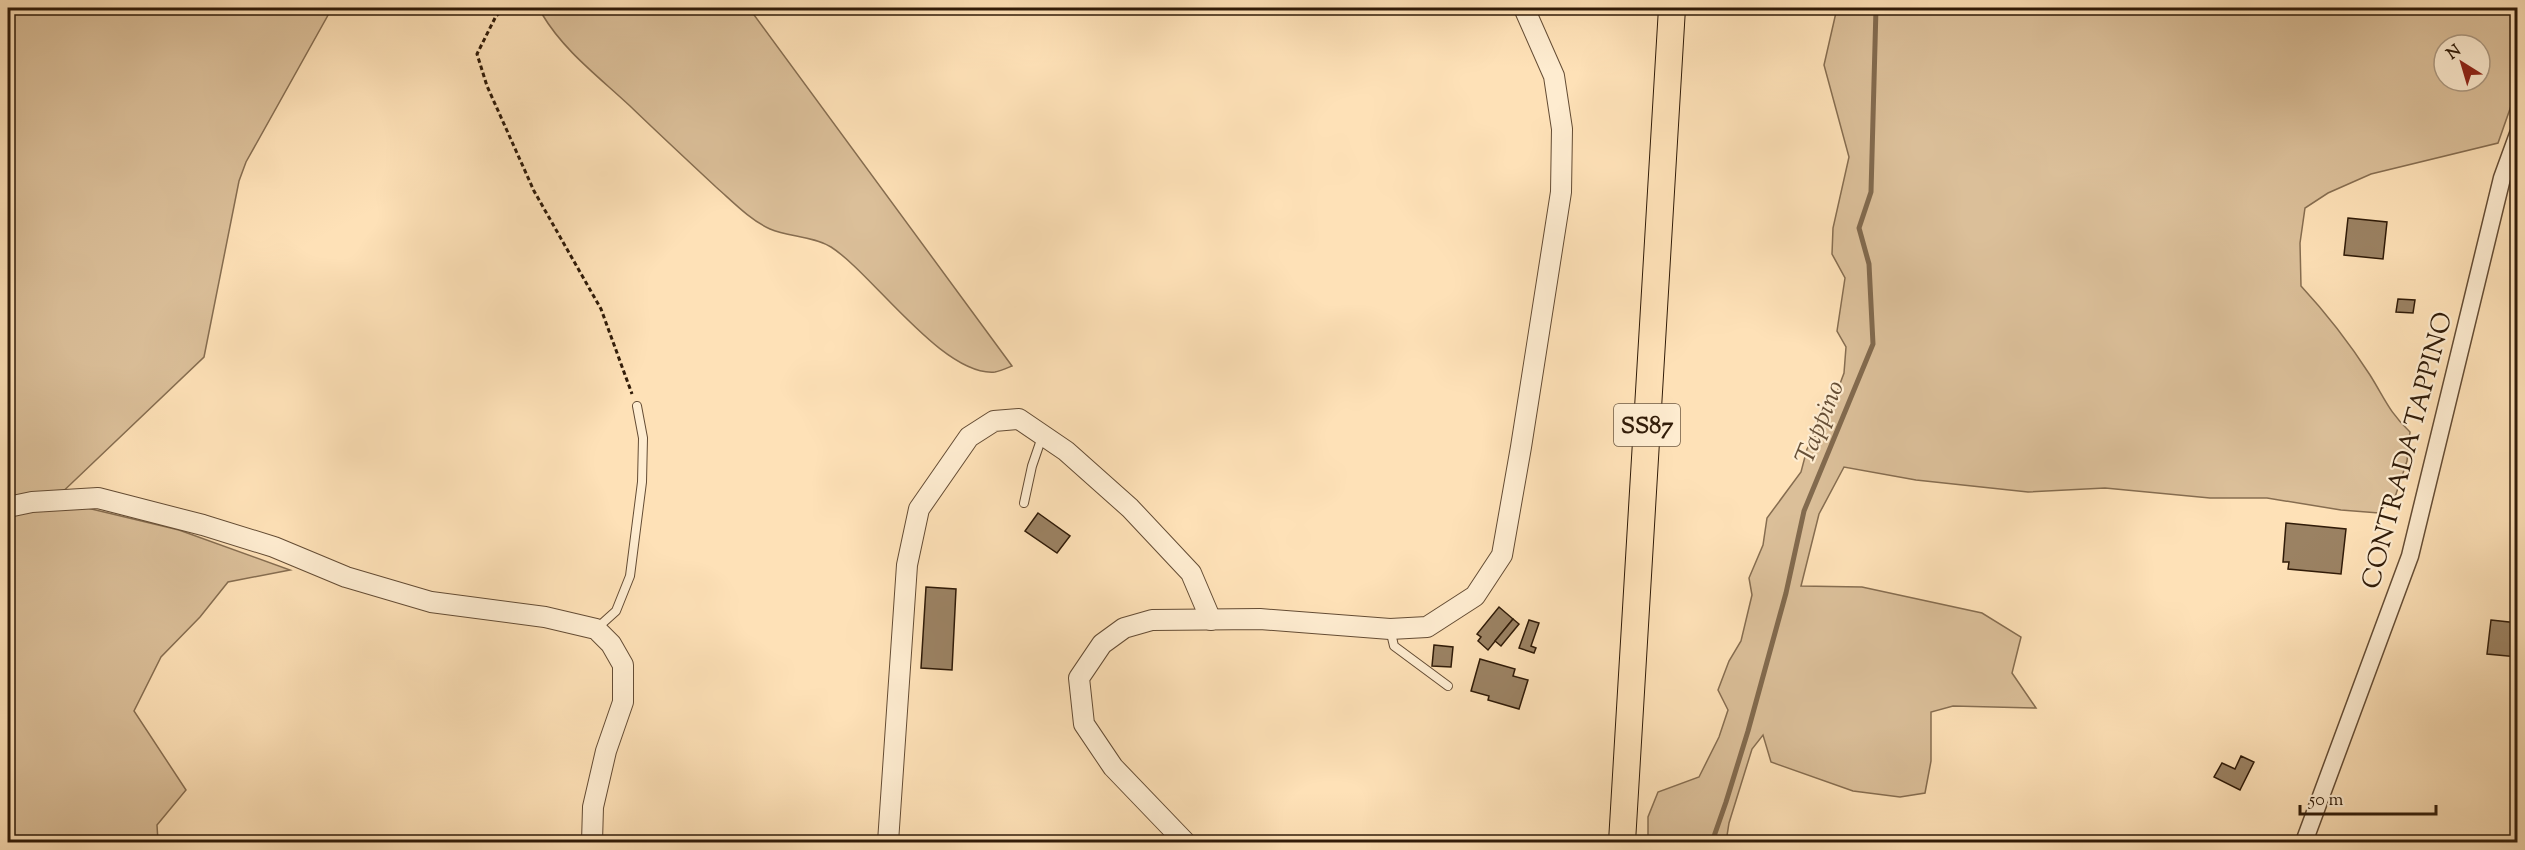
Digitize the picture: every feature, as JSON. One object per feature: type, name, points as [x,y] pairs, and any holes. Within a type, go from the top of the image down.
[{"type":"main road","name":"SS87","points":[[1622,843],[1672,8]]},
{"type":"street","points":[[1185,843],[1113,767],[1084,724],[1079,678],[1102,644],[1124,628],[1152,620],[1260,620],[1390,629],[1427,627],[1475,596],[1502,555],[1561,192],[1562,129],[1554,76],[1524,8]]},
{"type":"street","name":"CONTRADA TAPPINO","points":[[2304,843],[2410,556],[2502,178],[2517,134]]},
{"type":"street","points":[[888,843],[907,565],[919,509],[969,437],[994,421],[1019,419],[1066,451],[1130,508],[1191,573],[1211,620]]},
{"type":"street","points":[[8,507],[32,502],[98,498],[203,525],[274,547],[346,577],[431,602],[545,617],[596,629],[611,644],[623,665],[623,702],[606,751],[593,807],[592,843]]},
{"type":"lane","points":[[596,629],[616,611],[630,576],[642,482],[643,438],[637,406]]},
{"type":"lane","points":[[1024,503],[1032,466],[1043,434]]},
{"type":"lane","points":[[1390,629],[1394,646],[1448,686]]},
{"type":"path","points":[[506,8],[496,16],[477,54],[487,86],[534,191],[601,309],[637,406]]},
{"type":"shaded area","points":[[8,8],[332,8],[246,162],[239,181],[204,357],[54,500],[179,530],[290,570],[228,582],[200,617],[161,657],[134,711],[186,790],[157,825],[158,842],[8,842]]},
{"type":"shaded area","points":[[549,8],[749,8],[1012,366],[995,372],[975,369],[953,358],[931,342],[867,278],[831,247],[824,243],[770,229],[748,215],[571,52],[542,14]]},
{"type":"shaded area","points":[[1837,8],[2517,8],[2517,89],[2498,143],[2371,174],[2328,193],[2305,208],[2300,243],[2301,286],[2346,341],[2392,412],[2410,432],[2407,461],[2394,500],[2379,513],[2341,510],[2267,498],[2210,498],[2105,488],[2028,492],[1916,480],[1844,467],[1819,514],[1801,586],[1862,587],[1982,613],[2021,637],[2012,673],[2036,708],[1953,706],[1931,712],[1931,761],[1925,793],[1900,797],[1853,791],[1771,762],[1763,735],[1752,749],[1729,823],[1726,842],[1648,842],[1648,817],[1658,792],[1699,777],[1719,737],[1728,710],[1718,690],[1729,661],[1741,641],[1752,595],[1749,578],[1763,545],[1767,518],[1801,472],[1807,449],[1828,416],[1844,373],[1846,347],[1837,331],[1845,278],[1832,254],[1833,228],[1849,157],[1824,65]]},
{"type":"building","points":[[2348,218],[2387,222],[2383,259],[2344,255]]},
{"type":"building","points":[[2398,299],[2415,300],[2413,313],[2396,312]]},
{"type":"building","points":[[1038,513],[1070,536],[1057,553],[1025,531]]},
{"type":"building","points":[[2286,523],[2346,529],[2341,574],[2288,569],[2289,562],[2283,562]]},
{"type":"building","points":[[926,587],[956,589],[952,670],[921,668]]},
{"type":"building","points":[[1499,607],[1513,619],[1488,650],[1478,641],[1481,637],[1477,634]]},
{"type":"building","points":[[1513,619],[1519,624],[1501,646],[1495,641]]},
{"type":"building","points":[[1529,620],[1539,623],[1531,646],[1536,648],[1534,653],[1519,648]]},
{"type":"building","points":[[2491,620],[2518,623],[2518,657],[2487,654]]},
{"type":"building","points":[[1434,645],[1453,647],[1451,667],[1432,666]]},
{"type":"building","points":[[1480,659],[1515,669],[1513,676],[1528,680],[1519,709],[1488,700],[1489,696],[1471,691]]},
{"type":"building","points":[[2241,756],[2254,762],[2240,790],[2214,777],[2222,763],[2235,769]]},
{"type":"waterway","name":"Tappino","points":[[1712,842],[1748,731],[1786,593],[1804,511],[1873,344],[1869,264],[1859,228],[1871,192],[1876,8]]}]
